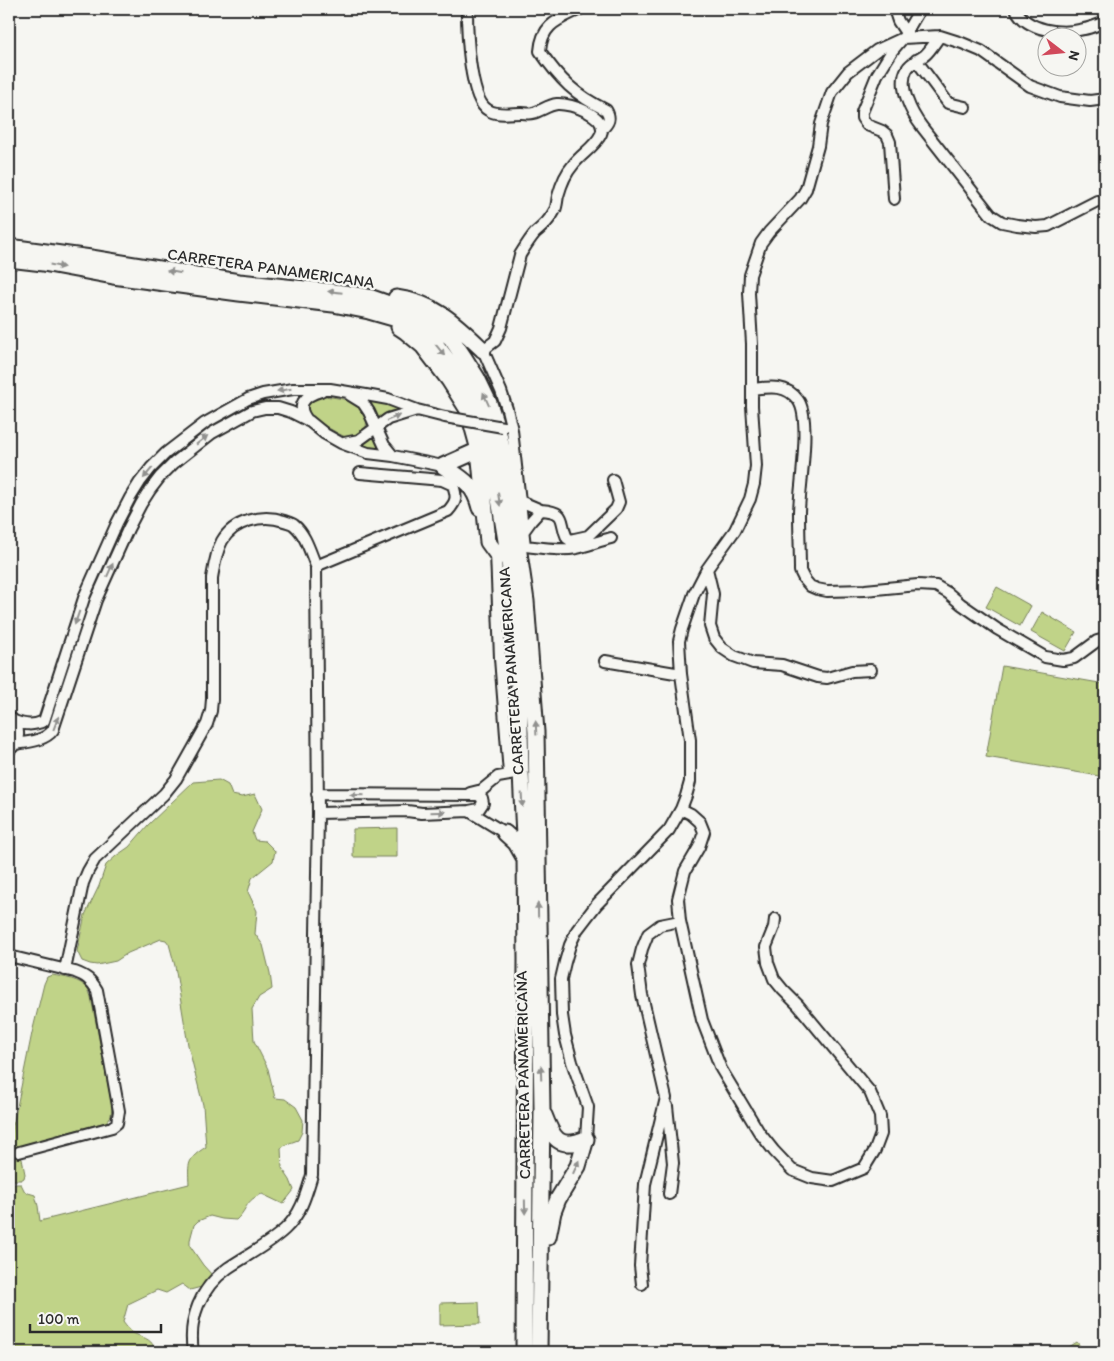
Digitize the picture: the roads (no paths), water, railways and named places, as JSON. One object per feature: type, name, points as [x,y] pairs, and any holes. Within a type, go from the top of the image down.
[{"type":"main road","name":"CARRETERA PANAMERICANA","points":[[9,247],[239,282],[344,293],[370,304],[420,330],[431,338],[459,375],[480,415],[490,444],[497,551],[519,686],[515,774],[525,858],[526,969],[524,1352]]},
{"type":"main road","name":"CARRETERA PANAMERICANA","points":[[9,259],[43,263],[113,276],[239,293],[333,304],[370,304],[409,311],[434,324],[451,338],[477,378],[489,404],[499,434],[508,478],[526,601],[536,732],[542,1109],[539,1352]]},
{"type":"main road","points":[[370,304],[398,298],[417,302],[440,312],[483,350]]},
{"type":"main road","points":[[370,304],[423,346],[449,380],[468,410],[479,450],[497,551]]},
{"type":"main road","points":[[443,466],[479,450]]},
{"type":"main road","points":[[443,466],[467,482],[477,497],[497,551]]},
{"type":"main road","points":[[524,539],[526,601]]},
{"type":"main road","points":[[506,833],[516,843],[525,858]]},
{"type":"main road","points":[[542,1109],[556,1140],[565,1144],[573,1144],[586,1139]]},
{"type":"main road","points":[[544,1352],[539,1296],[549,1230],[558,1199],[578,1166],[586,1139]]},
{"type":"street","points":[[467,9],[470,67],[480,102],[487,110],[498,113],[532,114],[557,104],[574,106],[589,113],[601,123],[602,129],[600,136],[573,165],[564,180],[556,209],[547,222],[526,244],[520,255],[501,328],[494,341],[483,350],[507,409],[508,429],[520,501],[524,539]]},
{"type":"street","points":[[580,9],[554,22],[544,32],[540,52],[561,80],[589,102],[606,110],[609,120],[602,129]]},
{"type":"street","points":[[894,9],[905,35]]},
{"type":"street","points":[[894,199],[890,142],[887,135],[882,131],[867,125],[862,118],[862,112],[877,75],[905,35],[920,9]]},
{"type":"street","points":[[1016,9],[1030,24],[1043,29],[1064,32],[1083,30],[1105,21]]},
{"type":"street","points":[[586,1139],[588,1107],[572,1062],[564,1028],[561,979],[570,945],[577,930],[596,904],[669,830],[681,810],[690,782],[690,738],[681,674],[680,641],[682,628],[694,594],[707,569],[735,530],[750,499],[754,484],[756,466],[752,389],[750,275],[761,243],[793,208],[806,189],[818,146],[821,124],[832,92],[848,72],[877,50],[905,35],[940,36],[982,51],[1030,86],[1060,97],[1090,101],[1105,100]]},
{"type":"street","points":[[940,36],[925,55],[916,60],[906,70],[904,83],[906,97],[915,117],[991,216],[1002,222],[1017,225],[1048,226],[1097,201],[1105,201]]},
{"type":"street","points":[[916,60],[948,103],[965,107]]},
{"type":"street","points":[[11,719],[28,725],[44,721],[85,596],[130,498],[151,468],[166,453],[205,423],[248,399],[262,394],[293,388],[330,389],[388,400],[445,417],[508,429]]},
{"type":"street","points":[[752,389],[782,388],[798,401],[801,410],[805,433],[799,513],[800,571],[810,586],[827,591],[865,590],[918,585],[936,586],[997,629],[1046,657],[1063,660],[1074,658],[1097,641],[1105,639]]},
{"type":"street","points":[[330,389],[308,396],[304,400],[302,408],[304,416],[325,434],[341,443],[368,452],[443,466]]},
{"type":"street","points":[[345,392],[363,403],[384,445],[393,456]]},
{"type":"street","points":[[11,749],[44,738],[50,735],[53,730],[96,600],[136,512],[160,476],[212,433],[252,411],[278,408],[309,421]]},
{"type":"street","points":[[341,443],[359,440],[388,419],[417,410]]},
{"type":"street","points":[[316,566],[448,511],[454,504],[456,495],[453,485],[442,480],[360,473]]},
{"type":"street","points":[[520,501],[541,510],[559,514],[567,538],[570,540],[588,536],[616,508],[619,502],[613,480]]},
{"type":"street","points":[[524,539],[531,521],[541,510]]},
{"type":"street","points":[[65,970],[83,883],[95,859],[164,794],[176,779],[207,724],[212,699],[212,578],[216,558],[223,540],[237,526],[256,518],[275,518],[294,524],[304,538],[316,566],[318,813],[312,1175],[299,1213],[286,1228],[272,1240],[226,1269],[206,1289],[196,1308],[191,1343],[193,1352]]},
{"type":"street","points":[[524,539],[552,550],[577,548],[611,538]]},
{"type":"street","points":[[707,569],[714,594],[710,626],[714,638],[722,648],[734,656],[754,663],[782,665],[818,677],[827,678],[852,671],[872,670]]},
{"type":"street","points":[[605,661],[681,674]]},
{"type":"street","points":[[11,719],[17,726],[18,732],[18,738],[11,749]]},
{"type":"street","points":[[464,794],[482,790],[498,777],[515,774]]},
{"type":"street","points":[[317,794],[464,794],[478,795],[482,798],[483,803],[480,809],[469,811],[318,813]]},
{"type":"street","points":[[405,795],[403,800],[407,811]]},
{"type":"street","points":[[681,810],[691,814],[700,822],[704,832],[699,847],[685,870],[678,899],[680,921],[702,1020],[721,1069],[759,1132],[792,1170],[812,1178],[833,1181],[864,1168],[875,1150],[880,1134],[880,1116],[870,1092],[774,979],[768,963],[766,947],[775,919]]},
{"type":"street","points":[[469,811],[506,833]]},
{"type":"street","points":[[670,1194],[674,1163],[666,1098],[642,995],[638,965],[648,934],[660,925],[680,921]]},
{"type":"street","points":[[9,956],[85,976],[92,982],[97,990],[119,1111],[117,1122],[112,1126],[18,1152]]},
{"type":"street","points":[[642,1284],[640,1266],[645,1184],[666,1098]]}]
